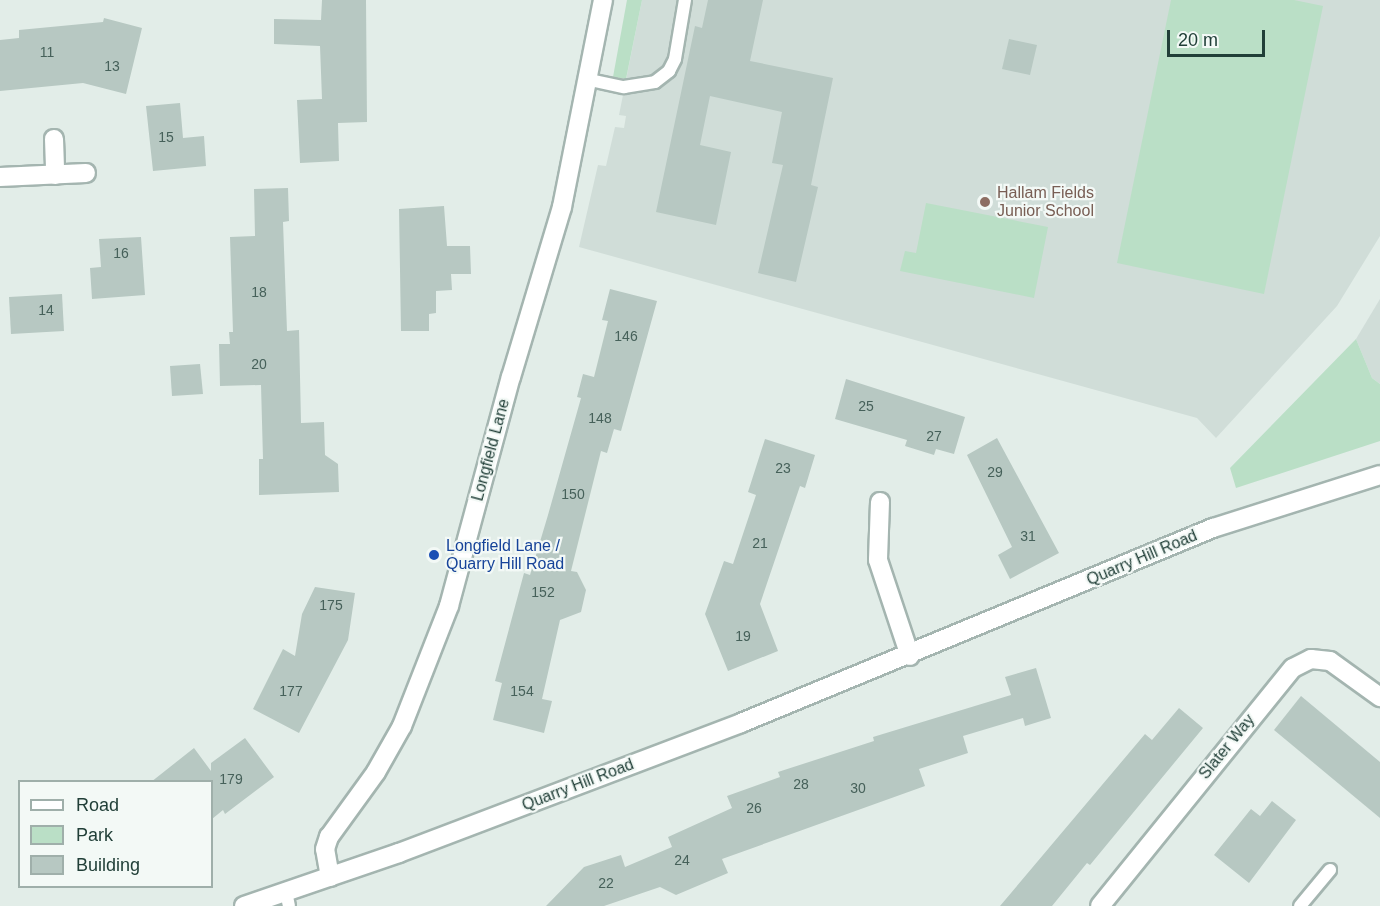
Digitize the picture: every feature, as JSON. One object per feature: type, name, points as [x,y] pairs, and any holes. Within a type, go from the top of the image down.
[{"type":"street","name":"Longfield Lane","points":[[330,877],[325,849],[329,837],[376,772],[402,726],[449,606],[511,377],[562,207],[590,80],[603,0]]},
{"type":"street","points":[[54,139],[55,175]]},
{"type":"street","points":[[0,177],[86,173]]},
{"type":"street","name":"Quarry Hill Road","points":[[244,906],[287,899],[330,877],[741,723],[910,656],[1213,528],[1380,475]]},
{"type":"street","points":[[880,502],[876,540],[881,576],[910,656]]},
{"type":"street","name":"Slater Way","points":[[1100,906],[1293,668],[1311,660],[1330,661],[1380,697]]},
{"type":"lane","points":[[590,80],[624,87],[655,82],[669,72],[675,59],[686,0]]},
{"type":"lane","points":[[1300,906],[1330,870]]},
{"type":"shaded area","name":"Hallam Fields Junior School","points":[[642,0],[1380,0],[1380,236],[1337,306],[1216,438],[1197,418],[579,247],[598,165],[606,166],[615,127],[624,128],[626,116],[619,115]]},
{"type":"shaded area","points":[[1380,299],[1380,384],[1372,378],[1356,339]]},
{"type":"green space","points":[[627,0],[642,0],[626,79],[613,77]]},
{"type":"green space","points":[[1171,0],[1294,0],[1323,6],[1264,294],[1117,263]]},
{"type":"green space","points":[[926,203],[1048,227],[1034,298],[900,271],[905,251],[916,253]]},
{"type":"green space","points":[[1356,339],[1372,378],[1380,384],[1380,441],[1236,488],[1230,468]]},
{"type":"building","points":[[322,0],[366,0],[367,122],[338,123],[339,161],[300,163],[297,100],[322,99],[320,46],[274,44],[274,19],[321,20]]},
{"type":"building","points":[[708,0],[763,0],[750,61],[833,78],[811,185],[818,187],[796,282],[758,273],[783,165],[772,163],[782,112],[710,96],[700,145],[731,152],[716,225],[656,212],[695,26],[702,28]]},
{"type":"building","points":[[104,18],[142,28],[126,94],[83,83],[0,91],[0,40],[19,38],[19,30],[103,22]]},
{"type":"building","points":[[1009,39],[1037,45],[1030,75],[1002,69]]},
{"type":"building","points":[[180,103],[183,138],[204,136],[206,166],[153,171],[146,106]]},
{"type":"building","points":[[288,188],[289,221],[283,222],[287,331],[299,330],[301,423],[324,422],[325,455],[338,464],[339,492],[259,495],[259,459],[263,459],[261,385],[220,386],[219,344],[230,344],[229,332],[233,332],[230,237],[255,236],[254,189]]},
{"type":"building","points":[[444,206],[447,246],[470,246],[471,274],[451,274],[452,290],[436,291],[436,313],[429,314],[429,331],[401,331],[399,209]]},
{"type":"building","points":[[141,237],[145,295],[92,299],[90,268],[101,267],[99,239]]},
{"type":"building","points":[[610,289],[657,301],[621,431],[614,429],[607,453],[601,451],[571,571],[577,572],[586,590],[581,612],[560,620],[542,699],[552,701],[544,733],[493,720],[502,683],[495,681],[524,573],[530,575],[548,515],[581,398],[577,397],[583,374],[594,377],[608,321],[602,320]]},
{"type":"building","points":[[62,294],[64,331],[11,334],[9,297]]},
{"type":"building","points":[[200,364],[203,394],[172,396],[170,366]]},
{"type":"building","points":[[846,379],[965,417],[954,454],[936,449],[934,455],[905,446],[907,440],[835,419]]},
{"type":"building","points":[[997,438],[1059,553],[1010,579],[998,555],[1012,547],[967,455]]},
{"type":"building","points":[[765,439],[815,455],[805,488],[800,486],[760,604],[778,651],[728,671],[705,614],[724,561],[733,564],[756,495],[748,492]]},
{"type":"building","points":[[315,587],[355,593],[348,640],[299,733],[253,709],[283,649],[295,656],[302,614]]},
{"type":"building","points":[[1036,668],[1051,718],[1025,726],[1023,718],[963,736],[968,753],[919,769],[925,786],[722,859],[728,873],[676,895],[660,887],[604,906],[546,906],[584,867],[621,855],[625,867],[672,847],[668,837],[732,808],[727,796],[780,777],[778,772],[874,741],[873,737],[1011,695],[1005,677]]},
{"type":"building","points":[[1301,696],[1380,762],[1380,818],[1274,730]]},
{"type":"building","points":[[1179,708],[1203,728],[1090,865],[1087,863],[1052,906],[1000,906],[1145,734],[1152,740]]},
{"type":"building","points":[[245,738],[274,777],[225,814],[223,810],[213,818],[213,780],[154,780],[194,748],[211,771],[211,763]]},
{"type":"building","points":[[1272,801],[1296,820],[1249,883],[1214,855],[1251,809],[1260,816]]},
{"type":"place","name":"Hallam Fields Junior School","points":[[985,202]]},
{"type":"place","name":"Longfield Lane / Quarry Hill Road","points":[[434,555]]}]
